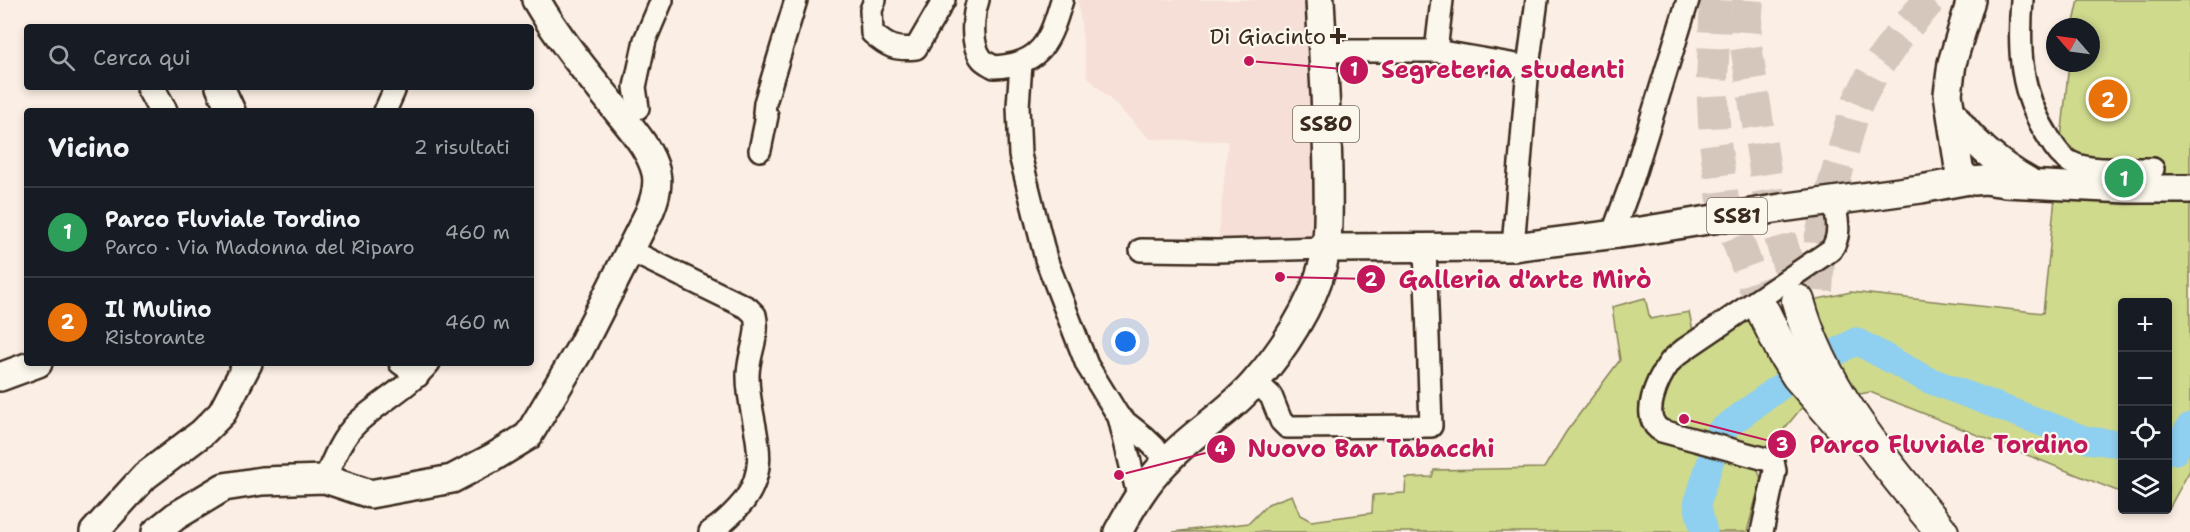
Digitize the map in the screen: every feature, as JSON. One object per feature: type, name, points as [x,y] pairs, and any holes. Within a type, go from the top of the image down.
[{"type":"highway","points":[[1809,303],[1830,344],[1842,376],[1911,493],[1942,532]]},
{"type":"highway","points":[[1767,318],[1784,354],[1805,385],[1854,439],[1911,493]]},
{"type":"main road","points":[[156,532],[176,516],[224,487],[325,478],[370,494],[452,479],[492,459],[528,436],[580,349],[655,197],[656,174],[644,146],[555,33],[536,0]]},
{"type":"main road","name":"SS80","points":[[1127,519],[1168,460],[1226,412],[1256,382],[1282,346],[1310,297],[1321,271],[1326,248],[1328,150],[1320,0]]},
{"type":"main road","points":[[1971,0],[1952,63],[1948,94],[1949,107],[1970,169],[2032,183],[2128,189],[2190,189]]},
{"type":"main road","points":[[152,90],[161,108]]},
{"type":"main road","points":[[221,90],[230,108]]},
{"type":"main road","name":"SS81","points":[[1326,248],[1513,247],[1607,236],[1833,201],[1970,169]]},
{"type":"main road","points":[[0,377],[30,366]]},
{"type":"main road","points":[[94,532],[146,476],[202,434],[222,412],[246,366]]},
{"type":"street","points":[[638,108],[635,87],[645,40],[663,0]]},
{"type":"street","points":[[760,150],[767,116],[764,112],[765,103],[796,0]]},
{"type":"street","points":[[875,0],[871,10],[872,33],[884,44],[899,50],[916,48],[944,0]]},
{"type":"street","points":[[978,0],[973,30],[981,59],[994,68],[1021,64],[1042,49],[1054,26],[1062,0]]},
{"type":"street","points":[[1436,51],[1442,0]]},
{"type":"street","points":[[1513,247],[1528,67],[1537,0]]},
{"type":"street","points":[[1607,236],[1615,227],[1625,201],[1688,0]]},
{"type":"street","points":[[2022,0],[2021,60],[2026,92],[2036,117],[2056,149],[2069,162],[2085,167],[2153,169]]},
{"type":"street","points":[[1322,51],[1436,51],[1528,67]]},
{"type":"street","points":[[1021,64],[1018,106],[1020,155],[1046,259],[1087,365],[1119,417],[1168,460]]},
{"type":"street","points":[[386,108],[394,91]]},
{"type":"street","points":[[1625,201],[1629,220],[1635,228],[1641,231]]},
{"type":"street","points":[[1762,532],[1775,471],[1773,462],[1655,428],[1651,419],[1651,409],[1657,388],[1671,362],[1684,349],[1831,250],[1838,240],[1838,222],[1833,201]]},
{"type":"street","points":[[1140,250],[1217,251],[1326,248]]},
{"type":"street","points":[[1256,382],[1270,396],[1281,421],[1287,427],[1431,426],[1425,248]]},
{"type":"street","points":[[629,250],[748,308],[755,315],[757,329],[748,372],[750,402],[757,437],[759,472],[755,484],[737,509],[710,532]]},
{"type":"street","points":[[325,478],[336,452],[357,423],[424,370]]},
{"type":"street","points":[[1119,417],[1127,519]]},
{"type":"shaded area","points":[[1078,0],[1306,0],[1318,248],[1217,251],[1228,141],[1150,139],[1087,76]]},
{"type":"green space","points":[[2079,0],[2190,0],[2190,470],[2172,503],[2172,298],[2118,298],[2118,491],[1870,392],[1804,405],[1780,434],[1762,449],[1756,465],[1761,479],[1747,532],[1173,532],[1249,523],[1268,504],[1292,495],[1300,515],[1311,521],[1372,513],[1373,495],[1405,493],[1406,478],[1432,477],[1434,470],[1544,468],[1566,432],[1620,360],[1612,307],[1645,298],[1650,319],[1689,312],[1698,353],[1752,313],[1851,292],[2043,313],[2068,72],[2100,72],[2100,18],[2075,18]]},
{"type":"waterway","points":[[1704,532],[1697,504],[1720,431],[1792,378],[1856,341],[1926,379],[2087,440],[2118,444]]},
{"type":"waterway","points":[[2172,451],[2175,451],[2190,426]]},
{"type":"tunnel","points":[[1716,0],[1712,80],[1715,142],[1723,200],[1764,313]]},
{"type":"tunnel","points":[[1748,0],[1745,39],[1769,197],[1798,301]]},
{"type":"tunnel","points":[[1817,291],[1820,240],[1855,108],[1874,71],[1901,33],[1930,0]]},
{"type":"place","name":"Di Giacinto","points":[[1338,36]]},
{"type":"place","name":"Segreteria studenti","points":[[1249,61]]},
{"type":"place","name":"Il Mulino","points":[[2108,99]]},
{"type":"place","name":"Parco Fluviale Tordino","points":[[2124,178]]},
{"type":"place","name":"Galleria d'arte Mirò","points":[[1280,277]]},
{"type":"place","name":"Parco Fluviale Tordino","points":[[1684,419]]},
{"type":"place","name":"Nuovo Bar Tabacchi","points":[[1119,475]]}]
